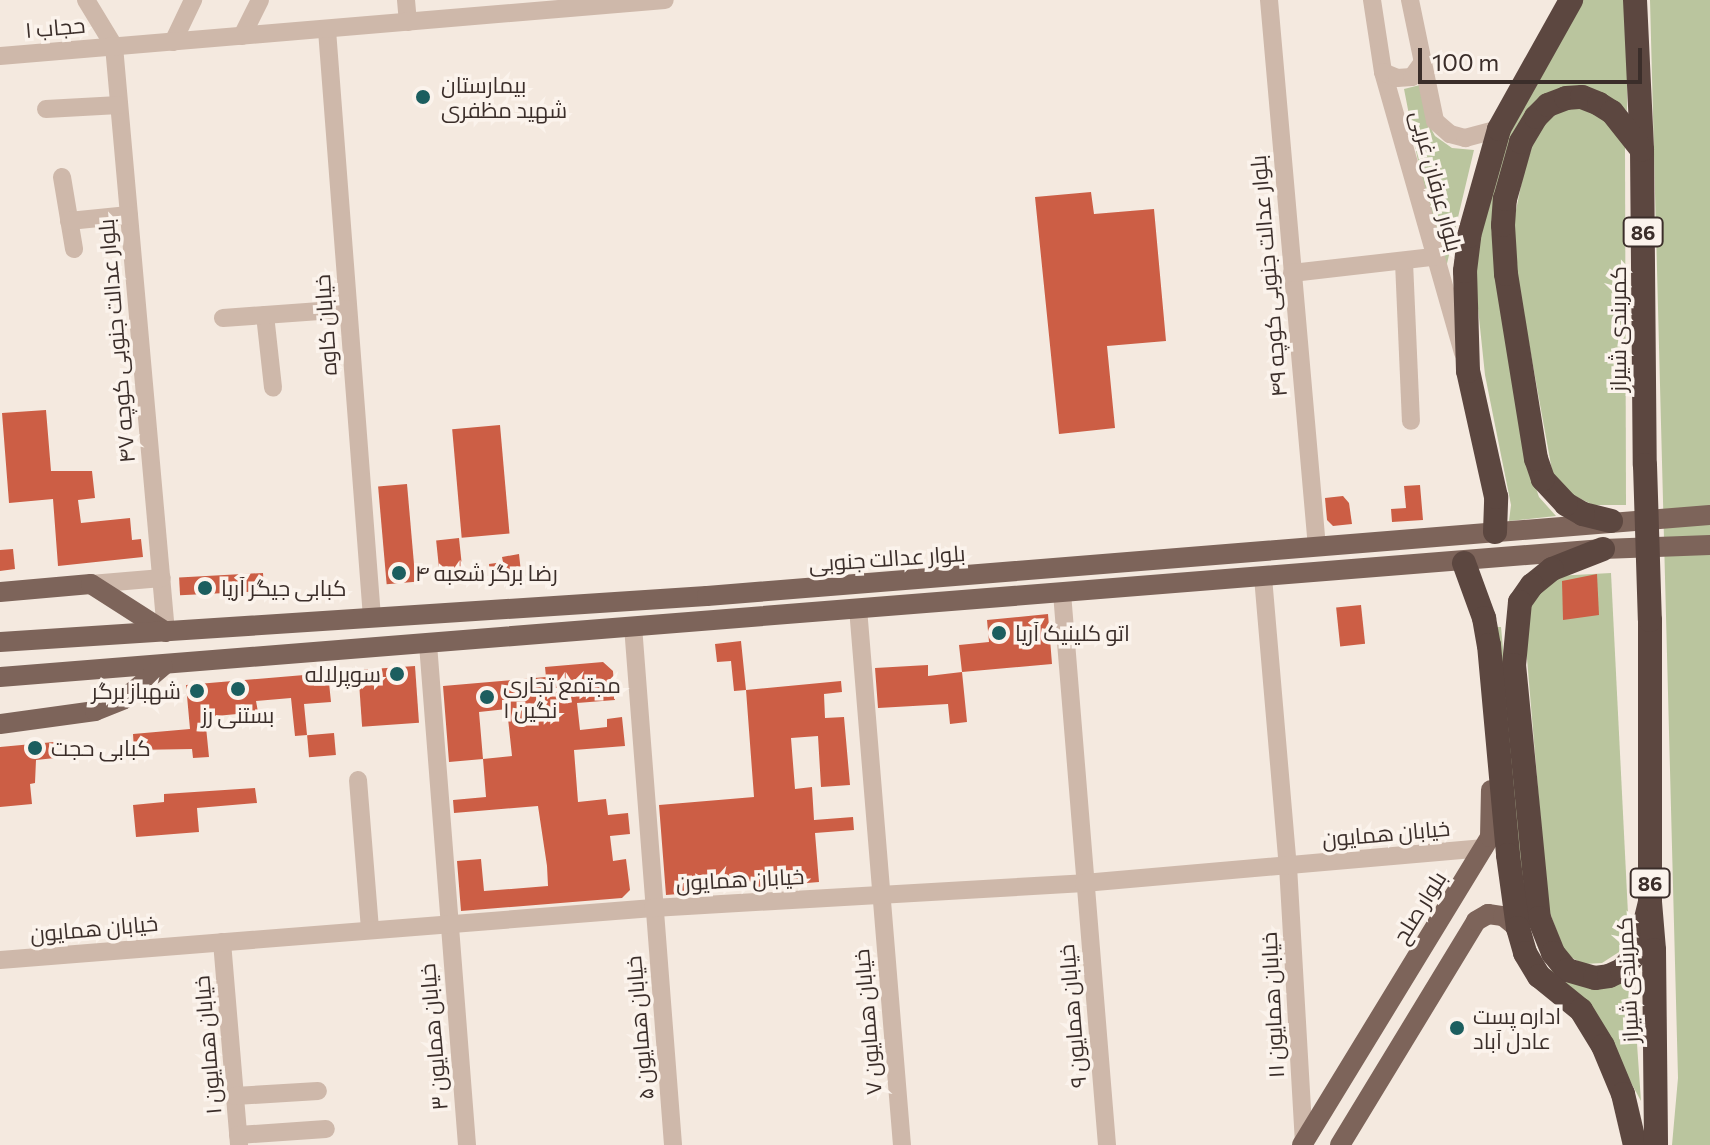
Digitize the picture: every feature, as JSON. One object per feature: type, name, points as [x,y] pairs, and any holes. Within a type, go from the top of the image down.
[{"type":"highway","points":[[1495,532],[1496,497],[1468,371],[1465,271],[1469,236],[1499,129],[1571,0]]},
{"type":"highway","name":"کمربندی شیراز","points":[[1635,0],[1642,150],[1650,620],[1650,902],[1654,950],[1656,1145]]},
{"type":"highway","points":[[1611,521],[1583,514],[1566,504],[1543,479],[1536,459],[1506,274],[1504,212],[1521,142],[1536,117],[1548,105],[1566,98],[1582,97],[1599,104],[1612,112],[1642,150]]},
{"type":"highway","points":[[1603,549],[1552,569],[1532,585],[1520,602],[1514,665],[1539,918],[1553,953],[1567,970],[1587,977],[1609,976],[1622,970],[1638,951],[1650,902]]},
{"type":"highway","points":[[1464,563],[1484,618],[1518,928],[1525,953],[1539,976],[1581,1010],[1603,1046],[1623,1094],[1635,1145]]},
{"type":"main road","name":"بلوار عدالت جنوبی","points":[[0,642],[707,596],[1710,515]]},
{"type":"main road","points":[[0,677],[1464,563],[1603,549],[1710,545]]},
{"type":"main road","points":[[0,592],[91,584],[166,632]]},
{"type":"main road","points":[[707,596],[709,621]]},
{"type":"main road","points":[[0,724],[95,711],[124,699],[163,666]]},
{"type":"main road","name":"بلوار صلح","points":[[1303,1143],[1484,848],[1493,822],[1488,718],[1491,670]]},
{"type":"main road","points":[[1340,1145],[1476,921],[1488,914],[1503,916],[1518,928]]},
{"type":"main road","points":[[1385,1009],[1411,1028]]},
{"type":"street","points":[[86,0],[114,46]]},
{"type":"street","points":[[173,42],[193,0]]},
{"type":"street","points":[[242,36],[260,0]]},
{"type":"street","points":[[406,0],[408,22]]},
{"type":"street","name":"حجاب ۱","points":[[0,56],[327,30],[514,6],[665,0]]},
{"type":"street","name":"بلوار عدالت جنوبی کوچه ۴۹","points":[[1269,0],[1317,547]]},
{"type":"street","name":"بلوار عرفان غربی","points":[[1372,0],[1383,72],[1433,257],[1468,371]]},
{"type":"street","name":"بلوار عرفان غربی","points":[[1410,0],[1435,121],[1450,134],[1480,137],[1499,129]]},
{"type":"street","name":"خیابان کاوه","points":[[327,30],[372,617]]},
{"type":"street","name":"بلوار عدالت جنوبی کوچه ۴۷","points":[[114,46],[166,632]]},
{"type":"street","points":[[1383,72],[1397,78],[1412,77],[1423,62]]},
{"type":"street","points":[[46,109],[119,105]]},
{"type":"street","points":[[62,177],[74,249]]},
{"type":"street","points":[[69,221],[129,215]]},
{"type":"street","points":[[1292,273],[1433,257]]},
{"type":"street","points":[[1404,262],[1411,421]]},
{"type":"street","points":[[223,318],[348,309]]},
{"type":"street","points":[[265,315],[273,388]]},
{"type":"street","name":"خیابان همایون ۱۱","points":[[1263,577],[1288,866],[1303,1143]]},
{"type":"street","points":[[91,584],[162,578]]},
{"type":"street","name":"خیابان همایون ۹","points":[[1062,593],[1071,734],[1107,1145]]},
{"type":"street","name":"خیابان همایون ۷","points":[[858,608],[902,1145]]},
{"type":"street","name":"خیابان همایون ۵","points":[[633,626],[673,1145]]},
{"type":"street","name":"خیابان همایون ۳","points":[[428,644],[467,1145]]},
{"type":"street","points":[[358,780],[370,930]]},
{"type":"street","name":"خیابان همایون","points":[[0,960],[653,908],[1084,883],[1484,848]]},
{"type":"street","name":"خیابان همایون ۱","points":[[222,942],[238,1140]]},
{"type":"street","points":[[235,1096],[318,1091]]},
{"type":"street","points":[[238,1140],[326,1129]]},
{"type":"green space","points":[[1581,0],[1628,0],[1627,111],[1603,93],[1576,88],[1504,161],[1528,464],[1539,497],[1556,516],[1509,521],[1511,505],[1485,375],[1474,270],[1492,177],[1506,141]]},
{"type":"green space","points":[[1650,0],[1710,0],[1710,1145],[1672,1145],[1678,1078]]},
{"type":"green space","points":[[1420,85],[1427,121],[1435,136],[1452,148],[1474,150],[1445,272],[1439,269],[1404,89]]},
{"type":"green space","points":[[1578,106],[1607,119],[1625,147],[1626,505],[1593,505],[1567,492],[1553,476],[1518,283],[1513,225],[1524,171],[1536,135],[1560,111]]},
{"type":"green space","points":[[1611,573],[1629,934],[1619,952],[1602,963],[1584,964],[1566,955],[1548,908],[1524,623],[1528,605],[1556,576]]},
{"type":"green space","points":[[1496,627],[1501,627],[1530,932],[1543,966],[1575,983],[1610,982],[1632,972],[1641,1101],[1594,1015],[1563,984],[1540,969],[1528,947]]},
{"type":"building","points":[[1091,192],[1094,214],[1154,209],[1166,341],[1107,346],[1115,428],[1059,434],[1035,197]]},
{"type":"building","points":[[46,410],[51,471],[92,471],[95,498],[78,500],[81,523],[130,518],[132,540],[141,539],[143,557],[58,566],[53,499],[9,503],[2,413]]},
{"type":"building","points":[[500,425],[509,534],[462,538],[452,429]]},
{"type":"building","points":[[407,484],[416,582],[387,584],[378,487]]},
{"type":"building","points":[[1420,485],[1423,520],[1392,522],[1391,509],[1406,508],[1404,486]]},
{"type":"building","points":[[1343,496],[1349,503],[1352,524],[1333,526],[1327,520],[1325,498]]},
{"type":"building","points":[[459,538],[463,578],[440,580],[436,540]]},
{"type":"building","points":[[13,549],[15,569],[0,571],[0,550]]},
{"type":"building","points":[[519,554],[521,572],[490,576],[489,564],[503,562],[502,557]]},
{"type":"building","points":[[263,573],[264,591],[180,595],[179,577]]},
{"type":"building","points":[[1597,574],[1599,615],[1563,620],[1562,581]]},
{"type":"building","points":[[1361,605],[1365,644],[1340,646],[1336,608]]},
{"type":"building","points":[[1048,614],[1052,664],[962,672],[959,645],[989,642],[987,620]]},
{"type":"building","points":[[741,641],[746,690],[734,691],[731,661],[717,662],[715,644]]},
{"type":"building","points":[[603,662],[613,671],[615,700],[577,703],[580,730],[607,727],[607,719],[622,717],[625,746],[574,750],[578,802],[606,799],[608,815],[628,813],[630,834],[610,836],[613,861],[626,859],[630,890],[622,898],[461,911],[457,861],[481,859],[484,891],[548,886],[547,866],[538,806],[454,813],[453,800],[486,797],[483,759],[449,762],[443,686],[546,677],[545,667]],"holes":[[[507,709],[512,756],[483,759],[479,712]]]},
{"type":"building","points":[[928,665],[928,676],[962,672],[967,722],[950,724],[948,704],[878,708],[875,668]]},
{"type":"building","points":[[415,666],[419,723],[362,727],[358,670]]},
{"type":"building","points":[[328,673],[331,702],[304,704],[307,735],[295,736],[291,698],[256,701],[258,712],[205,717],[209,757],[193,758],[192,749],[134,750],[133,734],[190,729],[186,685]]},
{"type":"building","points":[[841,681],[842,692],[824,694],[825,718],[844,717],[850,785],[821,787],[818,736],[791,738],[795,789],[812,787],[814,820],[853,817],[854,830],[815,833],[819,882],[666,895],[659,805],[754,797],[746,690]]},
{"type":"building","points":[[334,733],[336,755],[309,757],[307,735]]},
{"type":"building","points":[[54,742],[55,758],[36,760],[35,783],[30,784],[32,804],[0,807],[0,747]]},
{"type":"building","points":[[255,788],[257,803],[197,808],[199,832],[136,837],[133,805],[164,802],[164,794]]},
{"type":"place","name":"بیمارستان شهید مظفری","points":[[423,97]]},
{"type":"place","name":"رضا برگر شعبه ۴","points":[[399,573]]},
{"type":"place","name":"کبابی جیگر آریا","points":[[205,588]]},
{"type":"place","name":"اتو کلینیک آریا","points":[[999,633]]},
{"type":"place","name":"سوپرلاله","points":[[397,674]]},
{"type":"place","name":"بستنی رز","points":[[238,689]]},
{"type":"place","name":"شهباز برگر","points":[[197,691]]},
{"type":"place","name":"مجتمع تجاری نگین ۱","points":[[487,697]]},
{"type":"place","name":"کبابی حجت","points":[[35,748]]},
{"type":"place","name":"اداره پست عادل آباد","points":[[1457,1028]]}]
